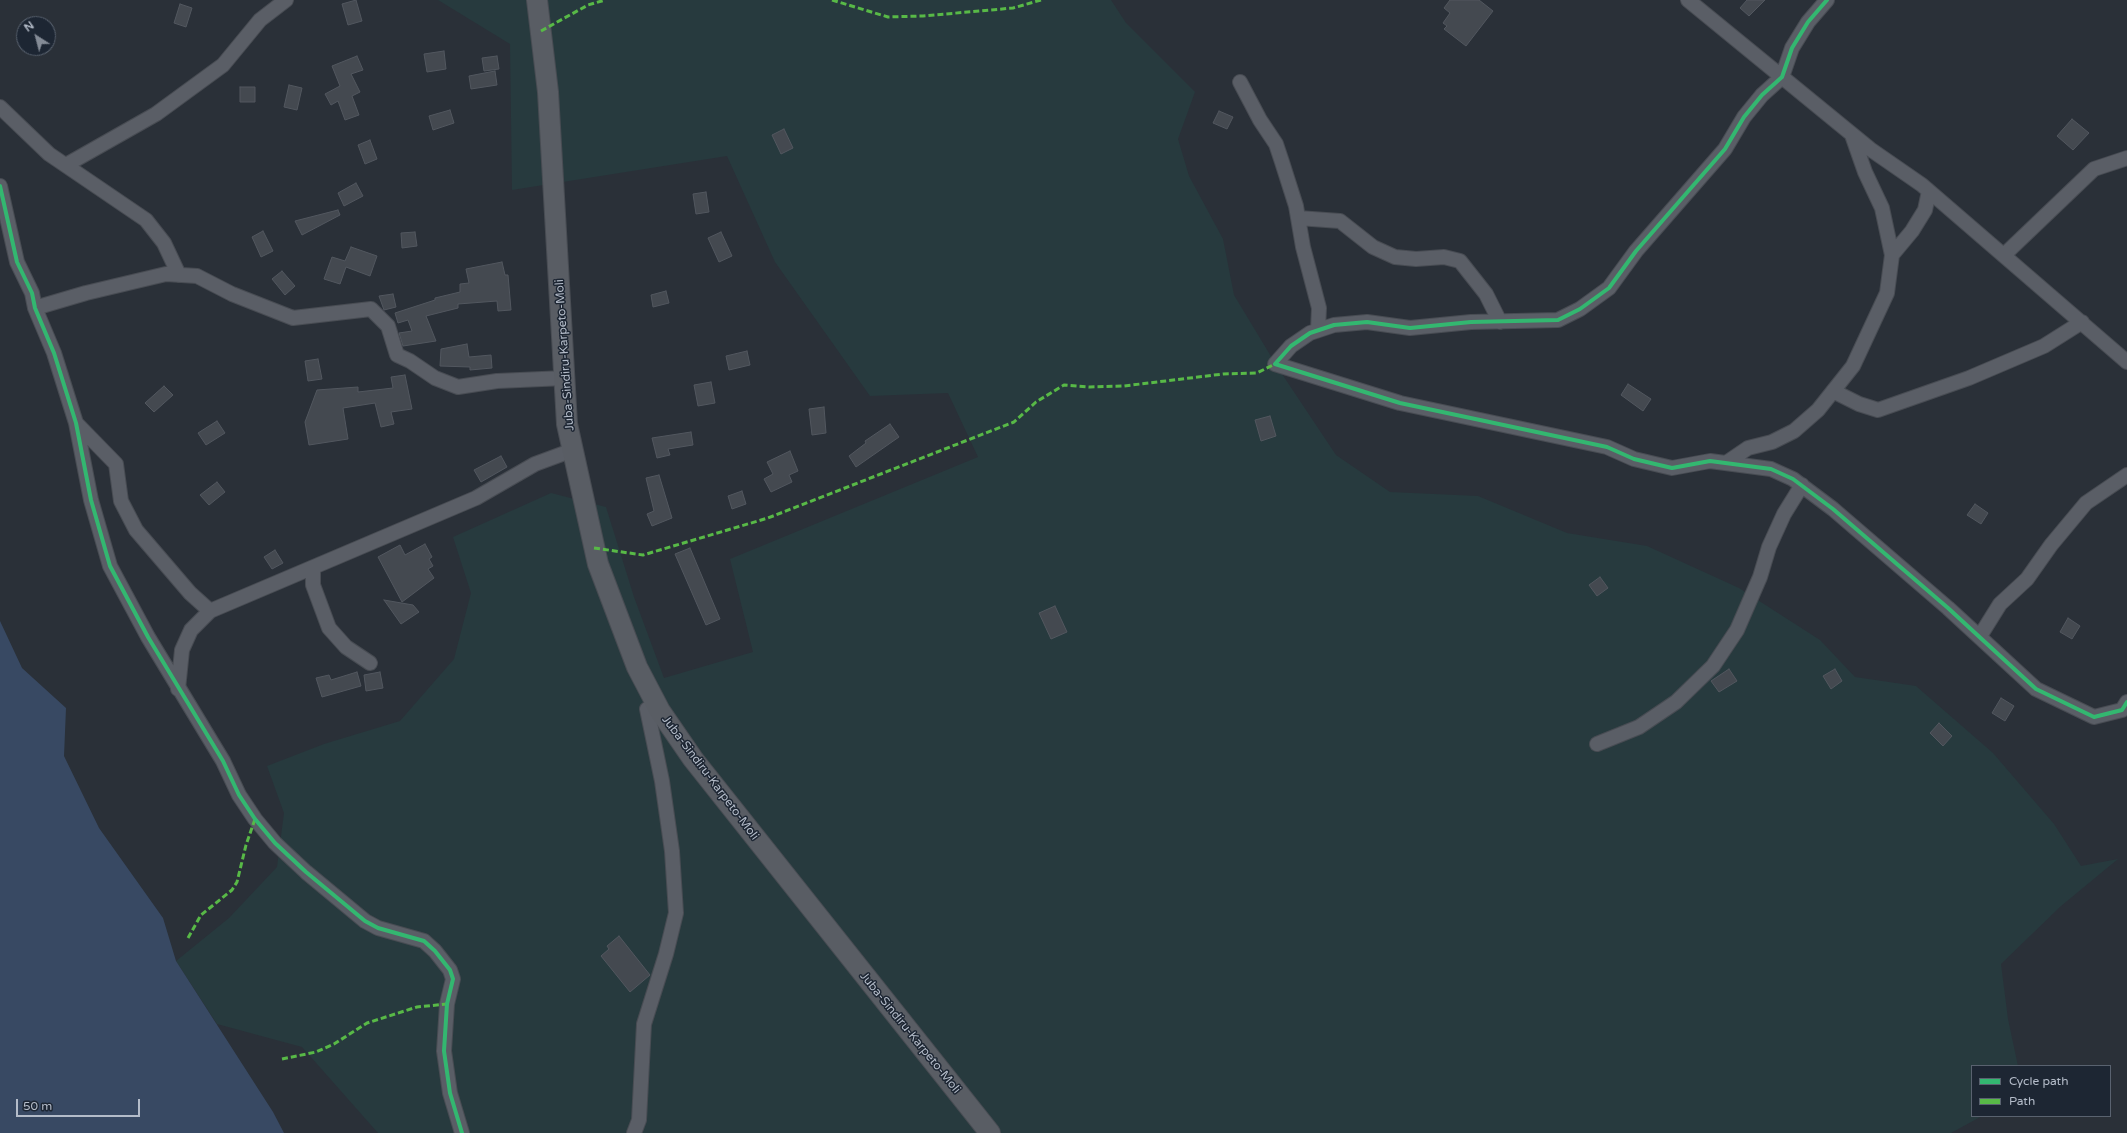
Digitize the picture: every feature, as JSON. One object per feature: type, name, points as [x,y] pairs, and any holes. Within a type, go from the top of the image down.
[{"type":"main road","name":"Juba-Sindiru-Karpeto-Moli","points":[[537,0],[548,92],[567,424],[598,564],[636,667],[660,711],[693,759],[990,1133]]},
{"type":"street","points":[[66,165],[156,114],[223,65],[260,20],[286,0]]},
{"type":"street","points":[[1688,0],[1851,134],[1929,191],[2127,362]]},
{"type":"street","points":[[1827,0],[1808,22],[1792,48],[1782,76],[1762,95],[1744,117],[1725,149],[1636,251],[1608,288],[1580,309],[1558,320],[1471,322],[1410,328],[1367,322],[1334,325],[1310,332],[1291,346],[1275,364],[1400,403],[1607,447],[1634,459],[1672,468],[1710,461],[1771,469],[1793,479],[1833,509],[1980,636],[2036,689],[2094,717],[2122,710],[2127,702]]},
{"type":"street","points":[[1240,82],[1260,120],[1276,144],[1298,218],[1303,247],[1319,308],[1318,330]]},
{"type":"street","points":[[0,107],[49,154],[146,220],[164,243],[179,275]]},
{"type":"street","points":[[1726,463],[1748,448],[1772,442],[1794,431],[1818,410],[1853,366],[1887,293],[1892,255],[1882,208],[1865,172],[1851,134]]},
{"type":"street","points":[[2004,255],[2094,169],[2127,158]]},
{"type":"street","points":[[0,186],[17,262],[32,293],[35,308],[54,353],[76,423],[91,500],[110,566],[178,689],[223,761],[239,796],[255,819],[275,843],[306,872],[365,921],[378,928],[424,942],[435,951],[450,970],[453,979],[447,1004],[444,1051],[450,1093],[462,1133]]},
{"type":"street","points":[[1892,255],[1912,231],[1925,210],[1929,191]]},
{"type":"street","points":[[1298,218],[1340,221],[1373,247],[1395,257],[1416,259],[1444,257],[1460,261],[1486,294],[1500,322]]},
{"type":"street","points":[[35,308],[166,274],[197,276],[232,294],[293,318],[371,309],[388,326],[397,355],[410,361],[436,378],[458,387],[497,381],[565,378]]},
{"type":"street","points":[[1833,391],[1859,404],[1878,410],[1969,378],[2044,346],[2082,322]]},
{"type":"street","points":[[76,423],[116,464],[121,501],[136,530],[190,593],[210,611]]},
{"type":"street","points":[[178,689],[182,650],[191,630],[210,611],[476,498],[535,464],[573,450]]},
{"type":"street","points":[[1980,636],[2000,604],[2027,579],[2051,545],[2086,503],[2127,475]]},
{"type":"street","points":[[1597,744],[1639,726],[1676,702],[1713,666],[1736,630],[1760,577],[1769,546],[1784,514],[1802,485]]},
{"type":"street","points":[[313,568],[313,584],[329,628],[346,647],[370,663]]},
{"type":"street","points":[[634,1133],[640,1120],[644,1024],[666,954],[676,913],[672,851],[662,781],[647,709]]},
{"type":"green space","points":[[438,0],[1111,0],[1126,23],[1195,92],[1178,139],[1189,176],[1223,239],[1234,295],[1278,368],[1336,455],[1390,492],[1478,496],[1567,533],[1647,546],[1739,588],[1820,640],[1855,677],[1916,686],[1993,753],[2054,824],[2081,866],[2118,859],[2061,906],[2001,964],[2008,1019],[2018,1065],[1971,1065],[1971,1117],[1980,1117],[1951,1133],[378,1133],[302,1047],[217,1024],[176,961],[229,918],[277,867],[284,813],[267,766],[324,744],[400,721],[454,659],[471,593],[453,537],[551,493],[606,507],[634,597],[664,678],[753,652],[730,559],[978,457],[948,393],[870,396],[775,262],[727,156],[512,190],[510,44]]},
{"type":"water","points":[[0,621],[22,668],[66,708],[64,756],[99,828],[163,918],[176,961],[273,1112],[284,1133],[0,1133]]},
{"type":"building","points":[[356,0],[362,21],[348,25],[342,4]]},
{"type":"building","points":[[1450,0],[1479,0],[1493,11],[1466,46],[1444,29],[1447,26],[1443,23],[1450,13],[1444,8]]},
{"type":"building","points":[[1747,0],[1765,0],[1749,16],[1740,8]]},
{"type":"building","points":[[180,4],[192,8],[186,27],[174,23]]},
{"type":"building","points":[[444,51],[446,69],[427,72],[424,54]]},
{"type":"building","points":[[357,56],[363,70],[351,74],[360,92],[352,96],[359,115],[345,120],[338,101],[331,105],[325,94],[340,86],[332,66]]},
{"type":"building","points":[[497,56],[499,69],[484,71],[482,58]]},
{"type":"building","points":[[495,71],[497,85],[471,89],[469,76]]},
{"type":"building","points":[[289,85],[302,88],[297,110],[284,107]]},
{"type":"building","points":[[240,87],[255,87],[255,102],[240,102]]},
{"type":"building","points":[[450,110],[454,123],[433,130],[429,116]]},
{"type":"building","points":[[1219,111],[1233,117],[1227,129],[1213,123]]},
{"type":"building","points":[[2072,119],[2089,133],[2073,150],[2057,136]]},
{"type":"building","points":[[784,129],[793,148],[781,154],[772,135]]},
{"type":"building","points":[[370,140],[377,159],[365,164],[358,145]]},
{"type":"building","points":[[356,183],[363,196],[344,206],[338,193]]},
{"type":"building","points":[[706,192],[709,212],[696,214],[693,194]]},
{"type":"building","points":[[338,210],[340,215],[302,235],[295,221]]},
{"type":"building","points":[[263,231],[273,251],[261,257],[252,237]]},
{"type":"building","points":[[415,232],[417,246],[402,248],[401,233]]},
{"type":"building","points":[[721,232],[732,256],[719,262],[708,238]]},
{"type":"building","points":[[351,247],[377,256],[370,276],[346,267],[340,284],[324,279],[332,257],[345,261]]},
{"type":"building","points":[[502,262],[505,275],[508,275],[511,310],[498,311],[497,301],[458,304],[458,308],[426,316],[436,341],[403,346],[399,333],[412,331],[408,320],[398,323],[395,313],[435,300],[435,298],[460,292],[460,284],[469,283],[466,269]]},
{"type":"building","points":[[282,271],[295,286],[285,295],[272,279]]},
{"type":"building","points":[[666,291],[669,303],[653,307],[651,295]]},
{"type":"building","points":[[393,294],[396,307],[384,310],[379,296]]},
{"type":"building","points":[[467,344],[469,357],[491,355],[492,368],[470,370],[470,367],[440,366],[441,349]]},
{"type":"building","points":[[747,351],[750,365],[729,370],[726,356]]},
{"type":"building","points":[[318,359],[322,379],[308,381],[305,361]]},
{"type":"building","points":[[405,375],[412,409],[391,412],[394,424],[381,427],[375,403],[343,408],[348,439],[309,445],[305,422],[317,390],[358,387],[358,392],[393,388],[391,377]]},
{"type":"building","points":[[711,382],[715,403],[698,406],[694,385]]},
{"type":"building","points":[[1628,384],[1651,399],[1643,411],[1621,395]]},
{"type":"building","points":[[164,386],[173,395],[154,412],[145,403]]},
{"type":"building","points":[[824,407],[826,433],[812,435],[809,409]]},
{"type":"building","points":[[1270,416],[1276,436],[1261,441],[1255,420]]},
{"type":"building","points":[[217,421],[225,433],[206,445],[198,433]]},
{"type":"building","points":[[890,424],[899,437],[856,467],[849,456],[866,443],[865,441]]},
{"type":"building","points":[[691,432],[693,445],[668,449],[670,455],[657,458],[652,438]]},
{"type":"building","points":[[790,451],[798,471],[789,475],[792,482],[771,492],[764,479],[773,474],[767,462]]},
{"type":"building","points":[[501,456],[507,467],[481,482],[474,470]]},
{"type":"building","points":[[659,475],[672,518],[652,526],[647,514],[654,511],[646,478]]},
{"type":"building","points":[[217,482],[225,492],[209,505],[200,495]]},
{"type":"building","points":[[742,491],[746,504],[732,509],[728,496]]},
{"type":"building","points":[[1975,504],[1988,513],[1981,524],[1967,515]]},
{"type":"building","points":[[425,544],[432,557],[429,559],[433,566],[428,569],[434,578],[402,602],[378,557],[400,545],[405,555]]},
{"type":"building","points":[[690,548],[720,619],[706,625],[675,554]]},
{"type":"building","points":[[275,550],[283,563],[272,569],[264,557]]},
{"type":"building","points":[[1600,577],[1608,588],[1597,596],[1589,585]]},
{"type":"building","points":[[384,600],[413,605],[419,612],[401,624]]},
{"type":"building","points":[[1055,606],[1067,632],[1051,639],[1039,613]]},
{"type":"building","points":[[2068,618],[2080,626],[2072,639],[2060,632]]},
{"type":"building","points":[[1729,669],[1737,681],[1719,692],[1711,681]]},
{"type":"building","points":[[1835,669],[1842,681],[1831,689],[1823,676]]},
{"type":"building","points":[[357,672],[361,686],[322,697],[316,678],[329,675],[331,680]]},
{"type":"building","points":[[380,672],[383,688],[366,691],[364,675]]},
{"type":"building","points":[[2001,698],[2014,706],[2005,721],[1992,713]]},
{"type":"building","points":[[1939,723],[1952,736],[1943,746],[1930,733]]},
{"type":"building","points":[[619,936],[650,975],[630,992],[601,956],[609,949],[607,946]]},
{"type":"marked path","points":[[541,31],[588,5],[605,0]]},
{"type":"marked path","points":[[832,0],[888,17],[923,16],[1013,8],[1041,0]]},
{"type":"marked path","points":[[594,548],[643,555],[768,518],[1014,422],[1036,402],[1064,385],[1090,387],[1124,386],[1223,374],[1257,373],[1275,364]]},
{"type":"marked path","points":[[188,938],[201,915],[232,890],[237,882],[246,845],[255,819]]},
{"type":"marked path","points":[[282,1059],[316,1052],[334,1044],[367,1023],[417,1007],[447,1004]]},
{"type":"cycle path","points":[[1827,0],[1808,22],[1792,48],[1782,77],[1762,95],[1744,117],[1725,149],[1636,251],[1609,288],[1580,309],[1558,320],[1471,322],[1410,328],[1367,322],[1334,325],[1310,333],[1291,346],[1275,364],[1400,403],[1607,447],[1634,459],[1672,468],[1710,461],[1771,469],[1793,479],[1833,509],[1948,608],[2036,689],[2094,717],[2122,710],[2127,702]]},
{"type":"cycle path","points":[[0,186],[17,262],[32,293],[35,308],[54,353],[76,423],[91,500],[110,566],[148,637],[223,761],[239,795],[255,819],[275,843],[306,872],[365,921],[378,928],[424,941],[435,951],[450,970],[453,979],[447,1004],[444,1051],[450,1093],[462,1133]]}]
